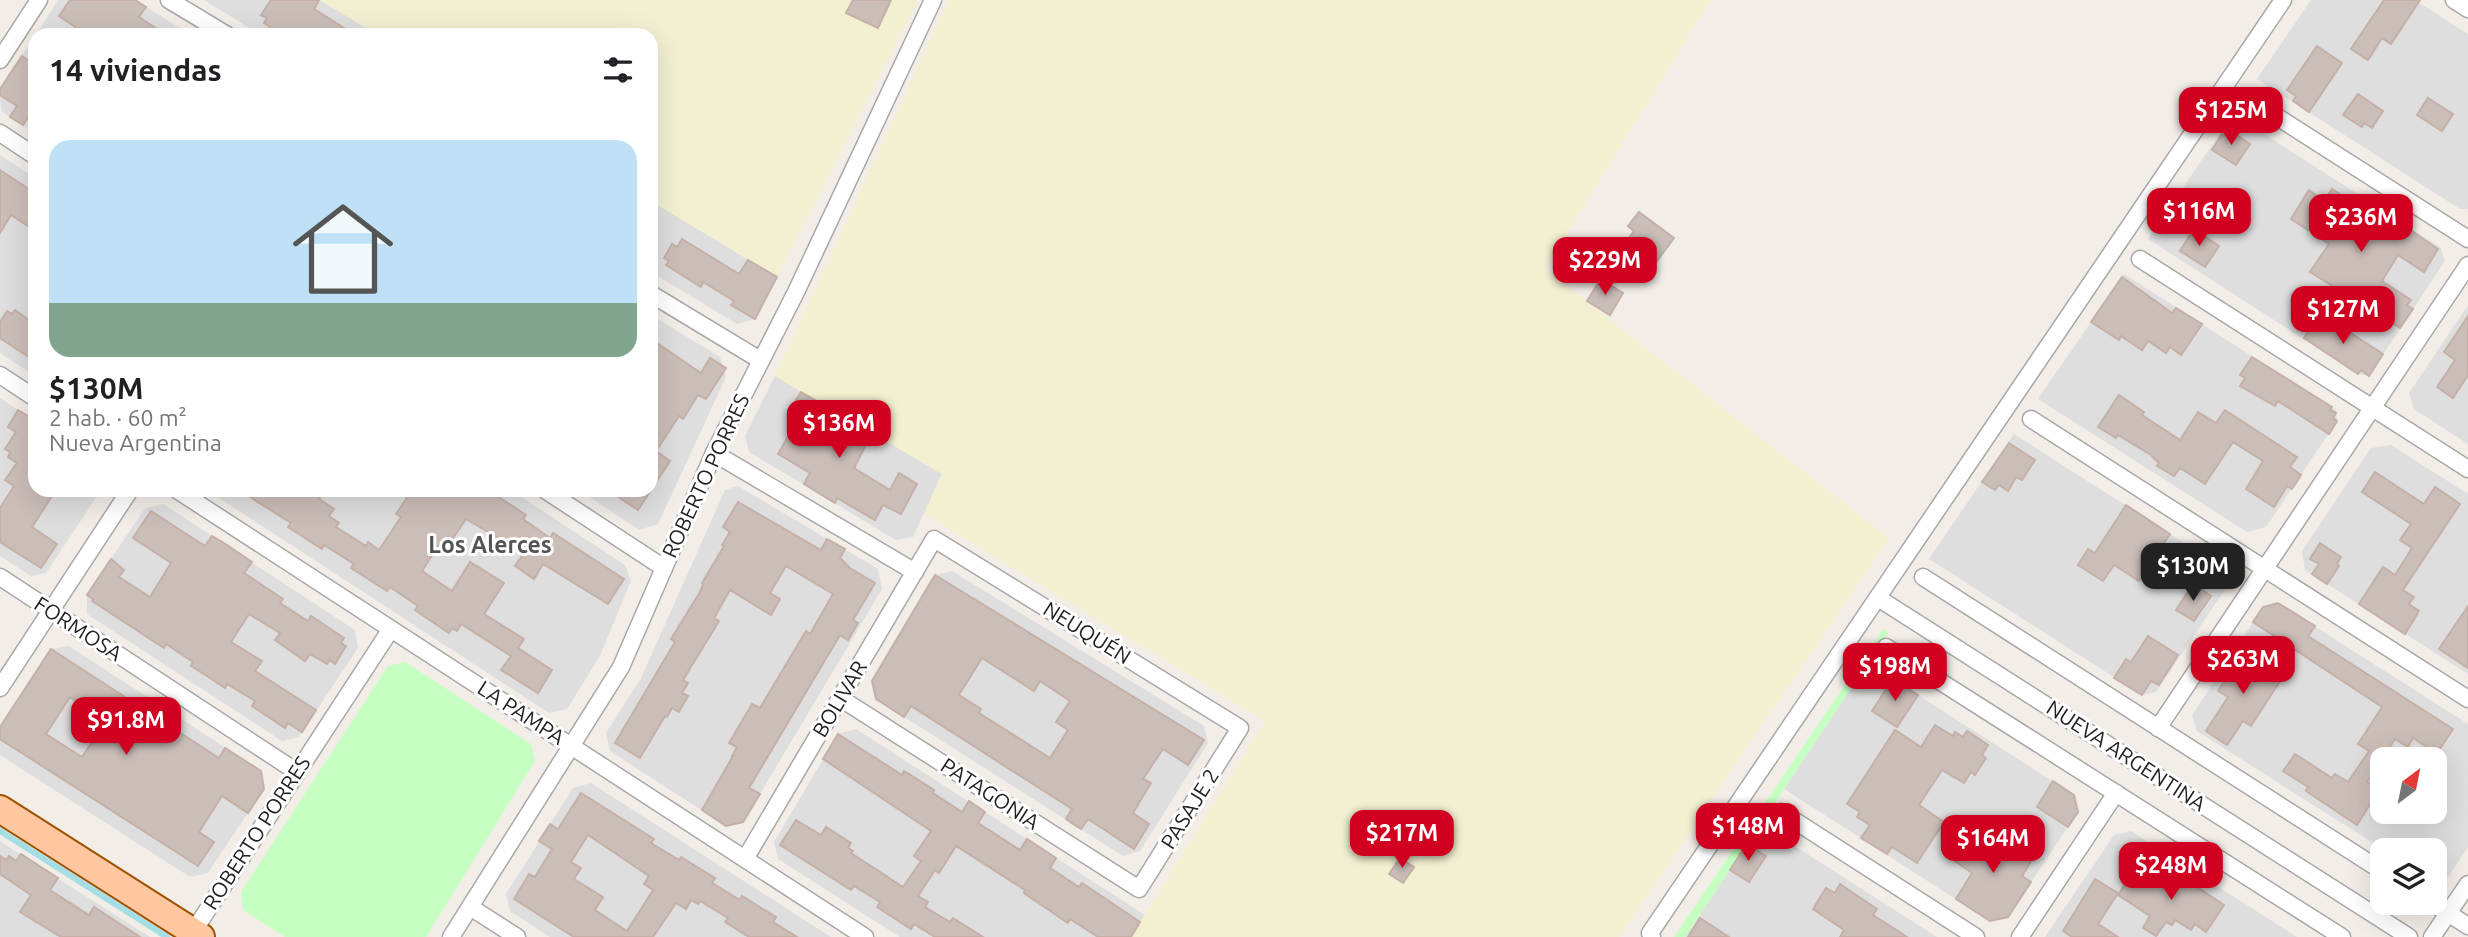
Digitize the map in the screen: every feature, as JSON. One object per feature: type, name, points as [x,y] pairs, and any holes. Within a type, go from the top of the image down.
[{"type":"main road","points":[[0,809],[197,934]]},
{"type":"street","points":[[0,60],[39,0]]},
{"type":"street","points":[[169,0],[215,28]]},
{"type":"street","name":"ROBERTO PORRES","points":[[452,937],[621,667],[714,453],[796,292],[933,0]]},
{"type":"street","points":[[1652,937],[1650,933],[2283,0]]},
{"type":"street","points":[[2454,0],[2468,9]]},
{"type":"street","points":[[2250,100],[2468,239]]},
{"type":"street","points":[[0,133],[28,151]]},
{"type":"street","points":[[2140,259],[2468,469]]},
{"type":"street","points":[[2158,728],[2468,265]]},
{"type":"street","points":[[658,298],[760,360]]},
{"type":"street","points":[[0,375],[28,393]]},
{"type":"street","points":[[2031,419],[2468,699]]},
{"type":"street","points":[[714,453],[915,572]]},
{"type":"street","points":[[0,688],[125,497]]},
{"type":"street","name":"LA PAMPA","points":[[188,497],[865,937]]},
{"type":"street","points":[[556,497],[664,568]]},
{"type":"street","name":"BOLIVAR","points":[[745,859],[934,539]]},
{"type":"street","name":"NEUQUÉN","points":[[934,539],[1240,728]]},
{"type":"street","name":"FORMOSA","points":[[0,577],[297,772]]},
{"type":"street","points":[[1923,577],[2370,863]]},
{"type":"street","name":"NUEVA ARGENTINA","points":[[1878,598],[2409,937]]},
{"type":"street","name":"ROBERTO PORRES","points":[[197,934],[297,772],[391,629]]},
{"type":"street","points":[[1886,647],[2342,937]]},
{"type":"street","name":"PATAGONIA","points":[[840,698],[1139,889]]},
{"type":"street","name":"PASAJE 2","points":[[1139,889],[1240,728]]},
{"type":"street","points":[[2020,937],[2116,793]]},
{"type":"street","points":[[1780,812],[1976,937]]},
{"type":"street","points":[[2432,937],[2468,884]]},
{"type":"street","points":[[470,907],[517,937]]},
{"type":"street","points":[[2448,913],[2468,926]]},
{"type":"shaded area","points":[[58,0],[135,0],[180,28],[40,28]]},
{"type":"shaded area","points":[[204,0],[320,0],[366,28],[250,28]]},
{"type":"shaded area","points":[[320,0],[918,0],[777,277],[658,205],[658,28],[366,28]]},
{"type":"shaded area","points":[[949,0],[1711,0],[1545,269],[1889,538],[1619,937],[1131,937],[1265,721],[924,514],[942,474],[775,376]]},
{"type":"shaded area","points":[[2311,0],[2415,0],[2468,34],[2468,209],[2460,209],[2257,79]]},
{"type":"shaded area","points":[[28,47],[28,128],[1,111],[0,89]]},
{"type":"shaded area","points":[[2233,114],[2440,247],[2445,261],[2369,376],[2358,374],[2148,239]]},
{"type":"shaded area","points":[[0,155],[28,173],[28,371],[0,353]]},
{"type":"shaded area","points":[[658,205],[777,277],[755,319],[737,324],[658,276]]},
{"type":"shaded area","points":[[2124,274],[2336,410],[2337,421],[2266,527],[2247,532],[2038,399]]},
{"type":"shaded area","points":[[2468,305],[2468,444],[2414,409],[2409,393]]},
{"type":"shaded area","points":[[658,319],[720,357],[726,377],[658,524],[639,530],[590,497],[658,497]]},
{"type":"shaded area","points":[[775,376],[942,474],[913,537],[896,540],[749,452],[745,436]]},
{"type":"shaded area","points":[[0,398],[28,416],[28,497],[96,497],[46,573],[31,576],[0,556]]},
{"type":"shaded area","points":[[2014,434],[2223,568],[2228,585],[2156,692],[2142,695],[1929,559]]},
{"type":"shaded area","points":[[2391,445],[2468,494],[2468,674],[2305,570],[2302,551],[2371,448]]},
{"type":"shaded area","points":[[738,486],[878,569],[882,589],[744,821],[726,826],[610,751],[606,733],[641,678],[725,490]]},
{"type":"shaded area","points":[[218,497],[522,497],[625,565],[631,581],[600,656],[567,709],[549,713]]},
{"type":"shaded area","points":[[163,504],[355,630],[358,648],[299,737],[282,741],[87,614],[87,595],[145,508]]},
{"type":"shaded area","points":[[952,571],[1204,726],[1208,743],[1140,851],[1123,856],[876,699],[872,681],[935,575]]},
{"type":"shaded area","points":[[2278,603],[2468,724],[2468,847],[2447,879],[2447,838],[2370,838],[2370,841],[2197,731],[2192,715],[2263,607]]},
{"type":"shaded area","points":[[69,646],[261,771],[264,789],[208,873],[190,877],[0,755],[0,727],[51,649]]},
{"type":"shaded area","points":[[1868,663],[2074,795],[2078,812],[2008,917],[1990,921],[1784,789]]},
{"type":"shaded area","points":[[856,729],[1145,915],[1131,937],[900,937],[778,859],[774,842],[838,734]]},
{"type":"shaded area","points":[[591,783],[831,937],[550,937],[510,911],[506,894],[573,788]]},
{"type":"shaded area","points":[[1760,824],[1937,937],[1685,937]]},
{"type":"shaded area","points":[[2131,831],[2297,937],[2045,937],[2114,835]]},
{"type":"shaded area","points":[[0,841],[46,871],[150,937],[0,937]]},
{"type":"green space","points":[[1883,629],[1888,633],[1685,937],[1674,937]]},
{"type":"green space","points":[[405,662],[531,744],[535,761],[426,937],[285,937],[243,910],[241,892],[388,666]]},
{"type":"building","points":[[70,0],[135,0],[146,7],[139,17],[156,28],[77,28],[59,16]]},
{"type":"building","points":[[271,0],[319,0],[314,9],[344,28],[269,28],[264,23],[267,18],[261,15]]},
{"type":"building","points":[[853,0],[891,0],[878,28],[846,13]]},
{"type":"building","points":[[2384,0],[2420,0],[2391,44],[2382,38],[2368,60],[2351,49]]},
{"type":"building","points":[[2317,46],[2342,63],[2309,112],[2293,101],[2296,96],[2287,90]]},
{"type":"building","points":[[22,56],[28,60],[28,117],[23,125],[10,117],[17,106],[0,95],[0,89]]},
{"type":"building","points":[[2358,94],[2383,111],[2372,128],[2364,123],[2362,127],[2343,115]]},
{"type":"building","points":[[2428,98],[2453,114],[2442,131],[2417,115]]},
{"type":"building","points":[[2226,128],[2250,144],[2236,165],[2212,150]]},
{"type":"building","points":[[0,170],[28,188],[28,226],[11,215],[0,233]]},
{"type":"building","points":[[2332,189],[2355,204],[2350,211],[2395,240],[2404,226],[2438,249],[2424,272],[2398,255],[2382,281],[2411,300],[2407,305],[2413,309],[2400,328],[2310,272],[2329,244],[2291,219],[2309,190],[2324,201]]},
{"type":"building","points":[[1639,212],[1674,238],[1648,273],[1619,251],[1634,231],[1628,226]]},
{"type":"building","points":[[2194,229],[2219,246],[2205,267],[2180,251]]},
{"type":"building","points":[[682,239],[739,274],[748,260],[777,277],[755,319],[731,305],[734,301],[703,282],[701,287],[666,265],[669,261],[664,258],[672,244],[677,247]]},
{"type":"building","points":[[2122,277],[2172,313],[2176,308],[2202,324],[2181,355],[2170,347],[2166,353],[2148,341],[2142,350],[2121,336],[2119,340],[2091,322]]},
{"type":"building","points":[[1601,279],[1623,293],[1610,315],[1587,301]]},
{"type":"building","points":[[15,310],[28,319],[28,356],[0,338],[0,322],[7,311],[12,314]]},
{"type":"building","points":[[2320,313],[2383,354],[2369,376],[2361,370],[2358,374],[2304,338]]},
{"type":"building","points":[[2468,316],[2468,375],[2453,398],[2437,387],[2455,360],[2444,352]]},
{"type":"building","points":[[658,344],[701,373],[710,358],[726,368],[706,399],[698,395],[683,419],[679,416],[658,448]]},
{"type":"building","points":[[2252,357],[2332,407],[2330,410],[2336,413],[2333,418],[2337,421],[2329,434],[2278,401],[2275,406],[2240,386],[2245,378],[2240,375]]},
{"type":"building","points":[[801,392],[872,433],[854,468],[890,490],[899,473],[917,484],[901,514],[883,505],[875,520],[837,498],[835,503],[804,484],[810,473],[778,454],[801,414],[791,408]]},
{"type":"building","points":[[2119,395],[2144,412],[2142,415],[2180,440],[2198,412],[2216,423],[2225,410],[2297,457],[2290,467],[2301,475],[2292,489],[2287,486],[2274,507],[2246,489],[2263,461],[2233,442],[2205,484],[2180,468],[2174,476],[2157,466],[2159,463],[2151,455],[2118,435],[2116,438],[2098,427]]},
{"type":"building","points":[[18,410],[28,416],[28,497],[51,497],[32,527],[57,544],[41,568],[0,542],[0,508],[14,486],[5,480],[17,463],[8,457],[10,452],[5,449],[16,432],[8,427]]},
{"type":"building","points":[[2009,443],[2035,460],[2022,480],[2016,477],[2008,491],[1999,485],[1995,490],[1982,482]]},
{"type":"building","points":[[658,452],[670,461],[658,479]]},
{"type":"building","points":[[2375,472],[2424,504],[2435,487],[2460,504],[2403,590],[2414,597],[2409,604],[2419,611],[2405,634],[2359,604],[2383,567],[2395,575],[2412,548],[2400,540],[2411,524],[2362,492]]},
{"type":"building","points":[[250,497],[320,497],[319,499],[334,509],[329,516],[339,523],[336,527],[366,546],[368,542],[379,550],[401,517],[396,514],[407,497],[499,497],[526,515],[523,519],[550,538],[553,533],[624,579],[608,604],[543,564],[534,579],[515,566],[524,553],[466,519],[447,547],[440,543],[422,571],[452,591],[470,562],[504,583],[484,614],[524,639],[518,648],[552,670],[538,693],[501,670],[511,656],[461,624],[457,631],[452,628],[449,633],[415,610],[418,606],[390,587],[387,591],[351,568],[354,564],[324,545],[322,549],[288,527],[291,523]]},
{"type":"building","points":[[618,497],[646,497],[638,510]]},
{"type":"building","points":[[738,502],[821,550],[827,539],[845,549],[840,558],[850,568],[875,583],[853,620],[858,623],[848,640],[840,635],[749,788],[760,794],[743,822],[726,826],[702,810],[737,747],[729,743],[752,704],[760,708],[806,631],[810,634],[833,594],[786,566],[770,593],[780,599],[771,615],[730,590],[714,618],[719,621],[683,680],[688,683],[682,693],[688,696],[679,712],[672,708],[667,717],[665,716],[640,758],[615,743],[675,642],[671,639],[724,546],[722,545],[730,532],[723,527]]},
{"type":"building","points":[[2126,505],[2170,534],[2139,581],[2114,565],[2103,581],[2078,565],[2088,549],[2095,553]]},
{"type":"building","points":[[151,511],[205,546],[212,536],[224,543],[252,562],[244,573],[283,599],[280,603],[308,621],[311,616],[344,638],[341,643],[346,646],[335,664],[330,660],[327,664],[310,654],[305,661],[275,640],[280,633],[249,614],[231,642],[262,661],[255,671],[316,710],[302,732],[288,723],[285,728],[252,706],[255,701],[227,684],[225,688],[191,666],[193,662],[166,644],[164,648],[92,601],[87,595],[111,559],[124,570],[119,577],[150,597],[171,563],[133,538]]},
{"type":"building","points":[[2320,543],[2341,557],[2337,564],[2339,566],[2327,584],[2312,574],[2319,564],[2310,559]]},
{"type":"building","points":[[935,575],[1204,740],[1188,765],[1163,749],[1143,779],[1151,783],[1133,813],[1149,824],[1134,849],[1088,819],[1081,829],[1073,824],[1066,819],[1072,809],[911,706],[904,717],[876,699],[872,681]],"holes":[[[982,658],[1034,691],[1040,681],[1070,701],[1056,722],[1068,730],[1050,758],[979,713],[981,709],[959,695]]]},
{"type":"building","points":[[2193,584],[2211,596],[2194,621],[2176,610]]},
{"type":"building","points":[[2278,603],[2315,626],[2308,636],[2453,729],[2441,747],[2426,747],[2413,738],[2408,747],[2395,739],[2390,747],[2370,747],[2370,777],[2367,782],[2370,784],[2370,804],[2357,825],[2306,791],[2308,787],[2283,771],[2295,754],[2332,778],[2335,774],[2348,782],[2369,751],[2358,744],[2382,707],[2253,622],[2263,607]]},
{"type":"building","points":[[2468,606],[2468,668],[2439,649]]},
{"type":"building","points":[[2148,636],[2178,655],[2159,685],[2151,681],[2142,695],[2114,678],[2126,659],[2131,662]]},
{"type":"building","points":[[51,649],[219,758],[225,748],[261,771],[264,789],[248,813],[222,796],[199,832],[214,842],[198,866],[0,739],[0,727]],"holes":[[[70,697],[105,722],[82,757],[46,734]]]},
{"type":"building","points":[[2239,649],[2282,678],[2251,726],[2243,721],[2227,745],[2206,731],[2228,697],[2218,691],[2232,669],[2228,666]]},
{"type":"building","points":[[1893,679],[1918,695],[1897,727],[1872,711]]},
{"type":"building","points":[[1935,725],[1953,736],[1955,732],[1963,737],[1967,731],[1988,745],[1982,755],[1986,758],[1975,775],[1971,772],[1964,783],[1942,770],[1919,805],[1944,822],[1917,863],[1892,847],[1887,854],[1861,838],[1870,825],[1857,817],[1860,812],[1847,804],[1895,730],[1921,747]]},
{"type":"building","points":[[838,734],[902,775],[904,771],[962,812],[969,801],[985,812],[978,823],[1020,850],[1027,839],[1056,858],[1050,868],[1079,887],[1082,883],[1140,922],[1131,937],[1098,937],[1070,919],[1068,923],[1024,893],[1025,890],[956,846],[939,873],[935,870],[918,896],[928,902],[925,907],[950,922],[953,918],[983,937],[935,937],[914,924],[911,929],[877,907],[880,902],[854,886],[851,890],[780,845],[796,820],[821,835],[826,827],[851,843],[848,848],[853,851],[851,853],[903,887],[921,861],[914,856],[931,831],[823,759]]},
{"type":"building","points":[[2053,781],[2074,795],[2078,812],[2068,827],[2037,807]]},
{"type":"building","points":[[581,793],[654,839],[651,843],[679,860],[681,857],[715,878],[712,883],[740,900],[742,896],[776,917],[773,922],[797,937],[749,937],[725,922],[728,918],[700,901],[698,904],[691,900],[686,909],[676,903],[653,937],[574,937],[514,899],[529,874],[535,877],[552,849],[539,841],[550,824],[558,829]],"holes":[[[588,835],[649,876],[644,884],[653,890],[627,931],[595,910],[603,897],[574,879],[581,868],[571,862]]]},
{"type":"building","points":[[1978,825],[2011,847],[2014,842],[2035,855],[2022,876],[2031,882],[2008,917],[1990,921],[1956,899],[1972,873],[1955,861]]},
{"type":"building","points":[[1747,844],[1766,856],[1749,882],[1730,870]]},
{"type":"building","points":[[21,854],[58,878],[50,890],[89,915],[94,907],[140,937],[61,937],[20,912],[31,895],[0,874],[0,856],[6,860],[9,856],[16,861]]},
{"type":"building","points":[[1400,858],[1414,867],[1403,883],[1389,874]]},
{"type":"building","points":[[2135,869],[2167,890],[2180,869],[2200,882],[2197,887],[2224,905],[2206,932],[2195,924],[2191,930],[2175,920],[2172,925],[2166,922],[2156,936],[2143,928],[2150,916],[2118,895]]},
{"type":"building","points":[[2095,879],[2118,893],[2098,924],[2118,937],[2072,937],[2063,931]]},
{"type":"building","points":[[1840,884],[1877,909],[1873,915],[1907,937],[1840,937],[1844,930],[1813,909],[1826,888],[1835,893]]},
{"type":"building","points":[[1700,918],[1729,937],[1688,937]]},
{"type":"waterway","points":[[0,831],[167,937]]},
{"type":"district","name":"Los Alerces","points":[[490,545]]}]
